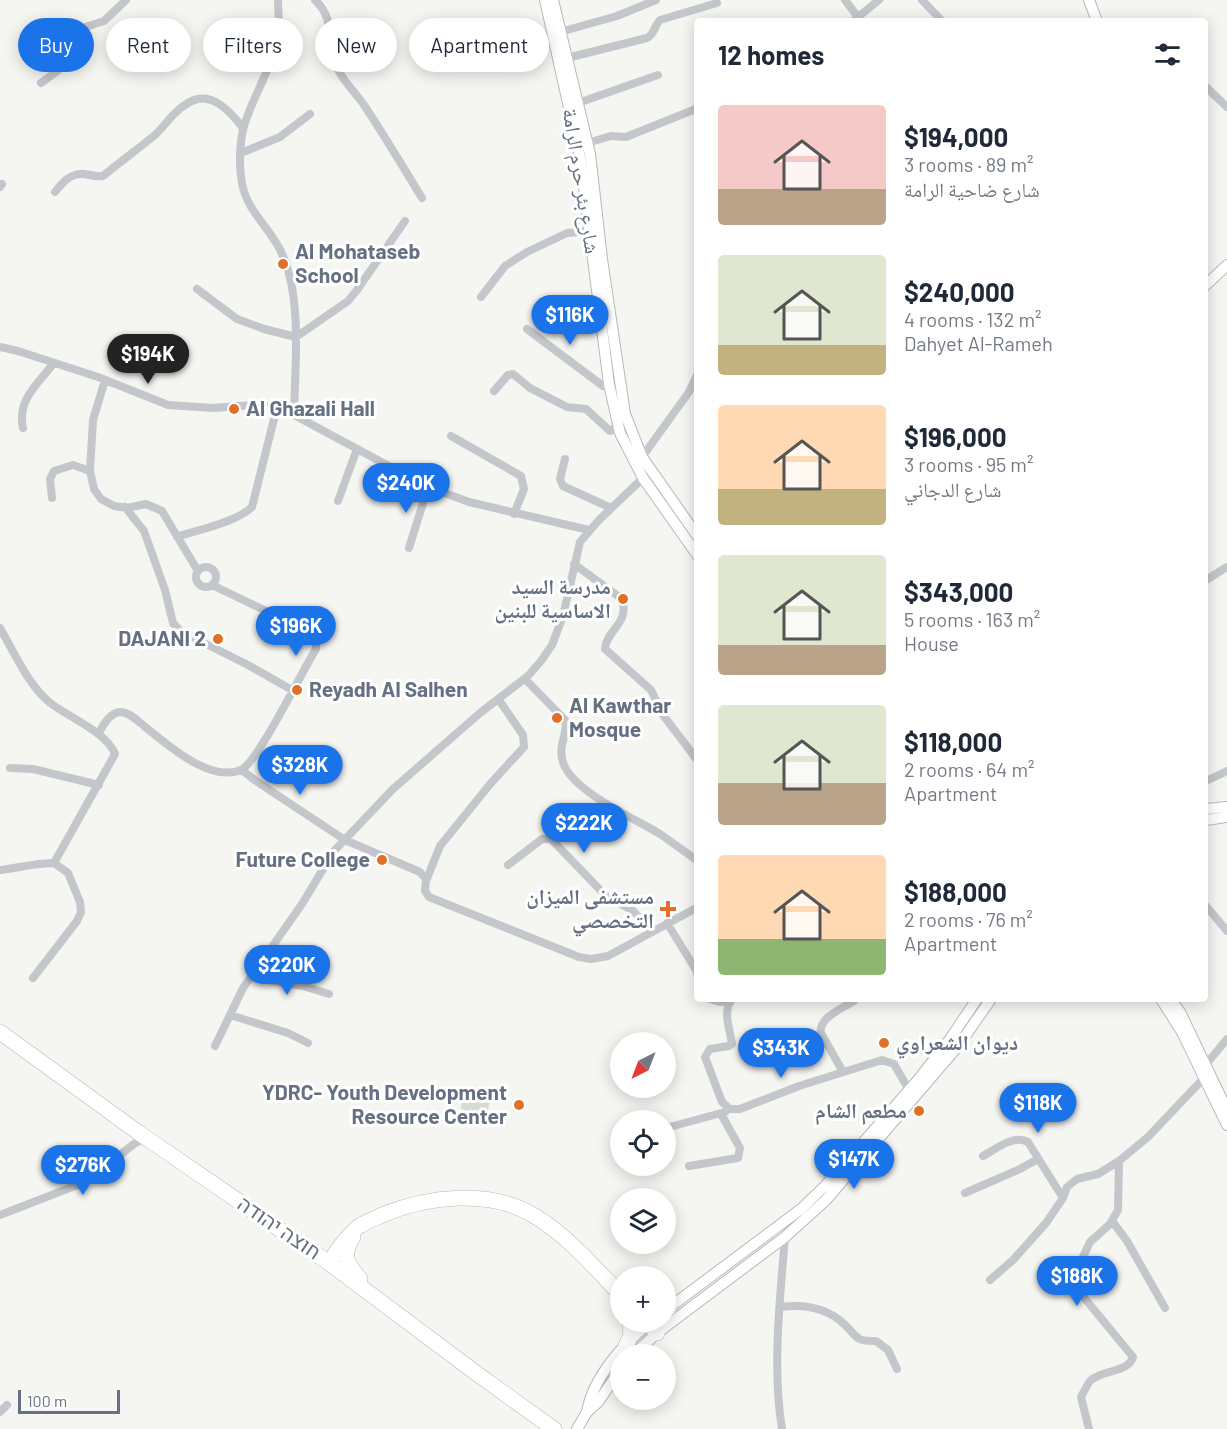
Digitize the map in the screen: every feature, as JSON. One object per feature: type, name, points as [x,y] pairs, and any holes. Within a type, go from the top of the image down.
[{"type":"highway","name":"חוצה יהודה","points":[[0,1032],[146,1137],[329,1263],[554,1429]]},
{"type":"highway","points":[[273,1224],[321,1250],[328,1250],[358,1227],[392,1212],[437,1200],[468,1198],[512,1205],[533,1215],[566,1239],[610,1283]]},
{"type":"highway","points":[[329,1263],[340,1246],[358,1227]]},
{"type":"highway","points":[[358,1227],[346,1253],[349,1265],[382,1301]]},
{"type":"main road","name":"شارع بئر حرم الرامة","points":[[545,0],[580,157],[609,384],[619,425],[626,446],[644,478],[694,550]]},
{"type":"main road","name":"شارع بئر حرم الرامة","points":[[553,0],[587,142],[625,414],[642,457],[694,531]]},
{"type":"main road","points":[[1089,0],[1096,18]]},
{"type":"main road","points":[[1208,283],[1227,264]]},
{"type":"main road","points":[[1208,291],[1227,273]]},
{"type":"main road","points":[[1208,809],[1227,807]]},
{"type":"main road","points":[[1208,820],[1227,817]]},
{"type":"main road","points":[[676,1302],[801,1209],[825,1186],[909,1090],[950,1039],[975,1002]]},
{"type":"main road","points":[[676,1309],[785,1237],[826,1200],[959,1045],[989,1002]]},
{"type":"main road","points":[[1163,1002],[1203,1072],[1227,1125]]},
{"type":"main road","points":[[1172,1002],[1180,1012],[1203,1072],[1227,1110]]},
{"type":"main road","points":[[635,1344],[645,1332]]},
{"type":"main road","points":[[579,1427],[587,1412],[590,1397],[610,1365]]},
{"type":"main road","points":[[587,1412],[598,1402],[610,1385]]},
{"type":"street","points":[[41,83],[77,56],[79,48],[74,36],[76,29],[104,21],[126,0]]},
{"type":"street","points":[[278,0],[279,35],[272,60],[243,128],[241,176],[250,209],[276,244],[291,283],[296,337],[294,415]]},
{"type":"street","points":[[315,0],[320,4],[329,22],[331,50],[336,66],[423,198]]},
{"type":"street","points":[[560,32],[616,16],[656,0]]},
{"type":"street","points":[[845,0],[854,18]]},
{"type":"street","points":[[856,18],[879,0]]},
{"type":"street","points":[[922,0],[939,18]]},
{"type":"street","points":[[567,58],[647,38],[653,33],[660,20],[717,3]]},
{"type":"street","points":[[578,104],[658,75]]},
{"type":"street","points":[[1208,89],[1227,107]]},
{"type":"street","points":[[56,192],[67,178],[82,174],[103,176],[157,133],[184,105],[194,101],[211,100],[222,104],[243,128]]},
{"type":"street","points":[[587,142],[611,136],[626,137],[694,110]]},
{"type":"street","points":[[241,153],[280,137],[310,114]]},
{"type":"street","points":[[197,289],[237,319],[296,337],[348,301],[405,221]]},
{"type":"street","points":[[482,297],[505,266],[567,233],[590,231]]},
{"type":"street","points":[[527,329],[603,386],[609,384]]},
{"type":"street","points":[[0,347],[105,380],[168,405],[213,408],[254,405],[278,407],[428,487],[514,514],[589,530]]},
{"type":"street","points":[[23,428],[20,417],[24,401],[54,364]]},
{"type":"street","points":[[494,391],[509,375],[513,374],[530,388],[567,407],[586,409],[610,431],[619,425]]},
{"type":"street","points":[[105,380],[93,420],[90,471],[92,484],[101,499],[114,506],[146,504],[159,508],[167,517],[198,571],[196,580],[200,586],[206,588],[212,585],[216,576],[213,570],[207,567],[198,571]]},
{"type":"street","points":[[642,457],[689,392],[694,381]]},
{"type":"street","points":[[177,537],[232,519],[252,507],[278,407]]},
{"type":"street","points":[[451,436],[520,474],[524,481],[524,489],[514,514]]},
{"type":"street","points":[[338,501],[357,449]]},
{"type":"street","points":[[565,459],[560,477],[563,486],[611,508]]},
{"type":"street","points":[[52,498],[50,479],[54,471],[73,465],[90,471]]},
{"type":"street","points":[[215,1047],[251,977],[302,904],[334,851],[393,789],[480,713],[525,679],[552,645],[563,616],[580,542],[611,508],[644,478]]},
{"type":"street","points":[[409,548],[428,487]]},
{"type":"street","points":[[125,507],[144,531],[175,626],[181,632],[248,664],[292,690]]},
{"type":"street","points":[[574,564],[622,599],[624,611],[622,619],[605,649],[651,690],[663,715],[694,756]]},
{"type":"street","points":[[1208,579],[1227,567]]},
{"type":"street","points":[[212,585],[314,635],[316,642],[315,649],[273,728],[242,770]]},
{"type":"street","points":[[0,628],[41,696],[98,734],[115,754],[54,863]]},
{"type":"street","points":[[525,679],[566,722],[561,756],[567,771],[574,780],[612,807],[660,834],[694,858]]},
{"type":"street","points":[[499,700],[522,734],[525,740],[524,747],[491,783],[440,846],[426,881],[425,891],[430,897],[585,959],[608,956],[694,909]]},
{"type":"street","points":[[98,734],[111,717],[118,713],[126,713],[186,758],[216,771],[242,770],[345,840],[420,872],[426,881]]},
{"type":"street","points":[[10,768],[41,771],[99,784]]},
{"type":"street","points":[[1208,780],[1227,771]]},
{"type":"street","points":[[508,865],[542,839],[551,839],[607,897],[632,910],[652,932]]},
{"type":"street","points":[[0,870],[36,863],[54,863],[68,873],[80,902],[81,912],[77,921],[33,978]]},
{"type":"street","points":[[1208,908],[1227,931]]},
{"type":"street","points":[[667,923],[694,967]]},
{"type":"street","points":[[251,977],[303,986],[329,994]]},
{"type":"street","points":[[731,1002],[727,1014],[732,1044],[710,1049],[705,1057],[722,1102],[732,1110]]},
{"type":"street","points":[[843,1072],[821,1033],[820,1026],[852,1002]]},
{"type":"street","points":[[230,1015],[288,1033],[308,1043]]},
{"type":"street","points":[[990,1280],[1013,1260],[1046,1223],[1063,1198],[1067,1187],[1075,1180],[1098,1174],[1119,1161],[1148,1137],[1203,1072],[1227,1039]]},
{"type":"street","points":[[676,1125],[740,1109],[876,1061],[886,1060],[894,1064],[909,1090]]},
{"type":"street","points":[[689,1166],[738,1158],[740,1148],[721,1114]]},
{"type":"street","points":[[0,1215],[85,1182],[146,1137]]},
{"type":"street","points":[[983,1156],[1017,1138],[1028,1142],[1063,1198]]},
{"type":"street","points":[[965,1193],[1038,1159]]},
{"type":"street","points":[[1089,1429],[1081,1397],[1091,1380],[1108,1371],[1125,1367],[1131,1363],[1133,1357],[1077,1289],[1074,1281],[1075,1273],[1090,1242],[1112,1221],[1119,1204],[1119,1161]]},
{"type":"street","points":[[1112,1221],[1127,1241],[1165,1308]]},
{"type":"street","points":[[782,1429],[778,1388],[785,1237]]},
{"type":"street","points":[[780,1307],[798,1305],[814,1307],[831,1315],[844,1324],[855,1337],[866,1341],[876,1341],[888,1350],[897,1369]]},
{"type":"street","points":[[0,1412],[7,1405]]},
{"type":"shaded area","points":[[463,1093],[490,1102],[486,1117],[461,1109]]},
{"type":"place","name":"Al Mohataseb School","points":[[283,264]]},
{"type":"place","name":"Al Ghazali Hall","points":[[234,409]]},
{"type":"place","name":"مدرسة السيد الاساسية للبنين","points":[[623,599]]},
{"type":"place","name":"DAJANI 2","points":[[218,639]]},
{"type":"place","name":"Reyadh Al Salhen","points":[[297,690]]},
{"type":"place","name":"Al Kawthar Mosque","points":[[557,718]]},
{"type":"place","name":"Future College","points":[[382,860]]},
{"type":"place","name":"مستشفى الميزان التخصصي","points":[[668,909]]},
{"type":"place","name":"ديوان الشعراوي","points":[[884,1043]]},
{"type":"place","name":"YDRC- Youth Development Resource Center","points":[[519,1105]]},
{"type":"place","name":"مطعم الشام","points":[[919,1111]]}]
